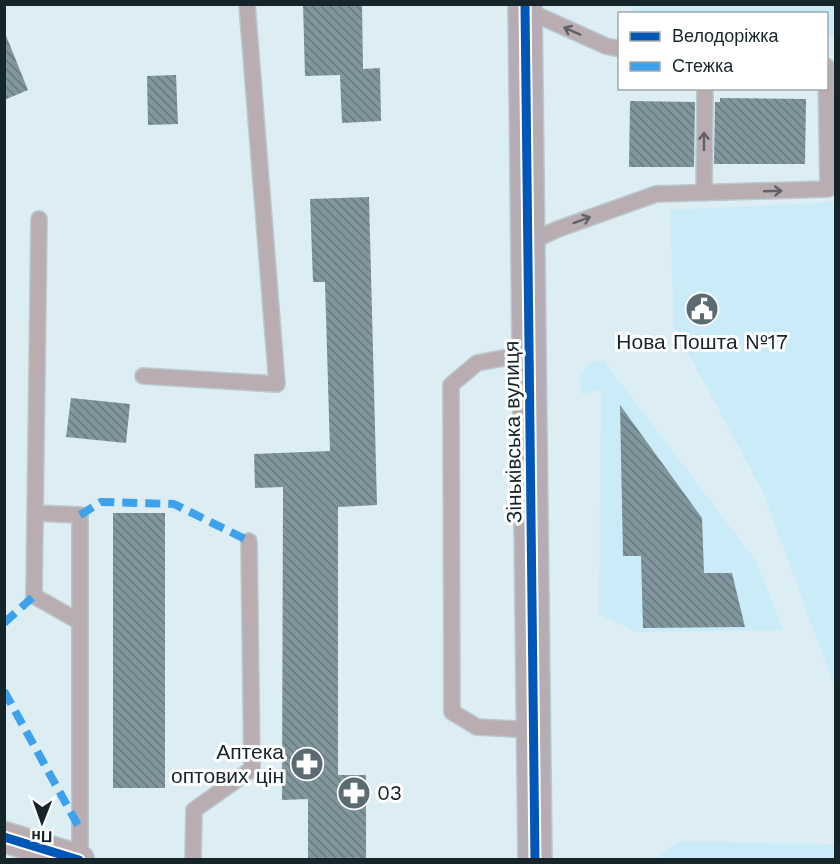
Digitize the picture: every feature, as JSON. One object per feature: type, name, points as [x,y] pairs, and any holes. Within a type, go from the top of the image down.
[{"type":"main road","name":"Зіньківська вулиця","points":[[526,7],[535,860]]},
{"type":"street","points":[[4,837],[80,860]]},
{"type":"lane","points":[[143,376],[277,384],[247,4]]},
{"type":"lane","points":[[526,7],[606,46],[618,49]]},
{"type":"lane","points":[[704,193],[705,90]]},
{"type":"lane","points":[[528,243],[558,228],[656,194],[828,189],[826,90]]},
{"type":"lane","points":[[39,219],[34,596],[80,622]]},
{"type":"lane","points":[[530,353],[477,363],[451,385],[452,712],[477,727],[534,729]]},
{"type":"lane","points":[[35,513],[80,515],[80,860]]},
{"type":"lane","points":[[193,860],[194,810],[252,768],[249,541]]},
{"type":"shaded area","points":[[633,5],[835,5],[835,36],[828,36],[828,12],[633,12]]},
{"type":"shaded area","points":[[836,202],[835,688],[763,492],[674,327],[670,210]]},
{"type":"shaded area","points":[[604,361],[756,561],[783,630],[637,632],[599,615],[601,388],[582,395],[579,375],[591,362]]},
{"type":"shaded area","points":[[678,842],[835,844],[835,859],[655,859]]},
{"type":"building","points":[[303,4],[362,4],[363,69],[380,68],[381,121],[342,123],[340,75],[305,76]]},
{"type":"building","points":[[4,34],[28,90],[4,100]]},
{"type":"building","points":[[176,75],[178,124],[148,125],[147,76]]},
{"type":"building","points":[[720,98],[806,99],[805,164],[714,164],[715,102],[720,102]]},
{"type":"building","points":[[630,101],[695,102],[694,167],[629,167]]},
{"type":"building","points":[[369,197],[377,505],[338,507],[338,775],[366,775],[366,860],[308,860],[308,799],[282,800],[283,487],[255,488],[254,454],[330,451],[325,282],[313,282],[310,199]]},
{"type":"building","points":[[71,398],[130,404],[126,443],[66,437]]},
{"type":"building","points":[[620,405],[702,518],[704,573],[732,573],[745,627],[643,628],[641,556],[623,556]]},
{"type":"building","points":[[113,513],[165,513],[165,788],[113,788]]},
{"type":"marked path","points":[[80,515],[101,502],[174,504],[249,541]]},
{"type":"marked path","points":[[4,623],[34,596]]},
{"type":"marked path","points":[[4,691],[80,829]]},
{"type":"cycle path","points":[[525,4],[535,860]]},
{"type":"cycle path","points":[[4,837],[79,860]]},
{"type":"place","name":"Нова Пошта №17","points":[[702,309]]},
{"type":"place","name":"Аптека оптових цін","points":[[307,764]]},
{"type":"place","name":"03","points":[[354,793]]}]
